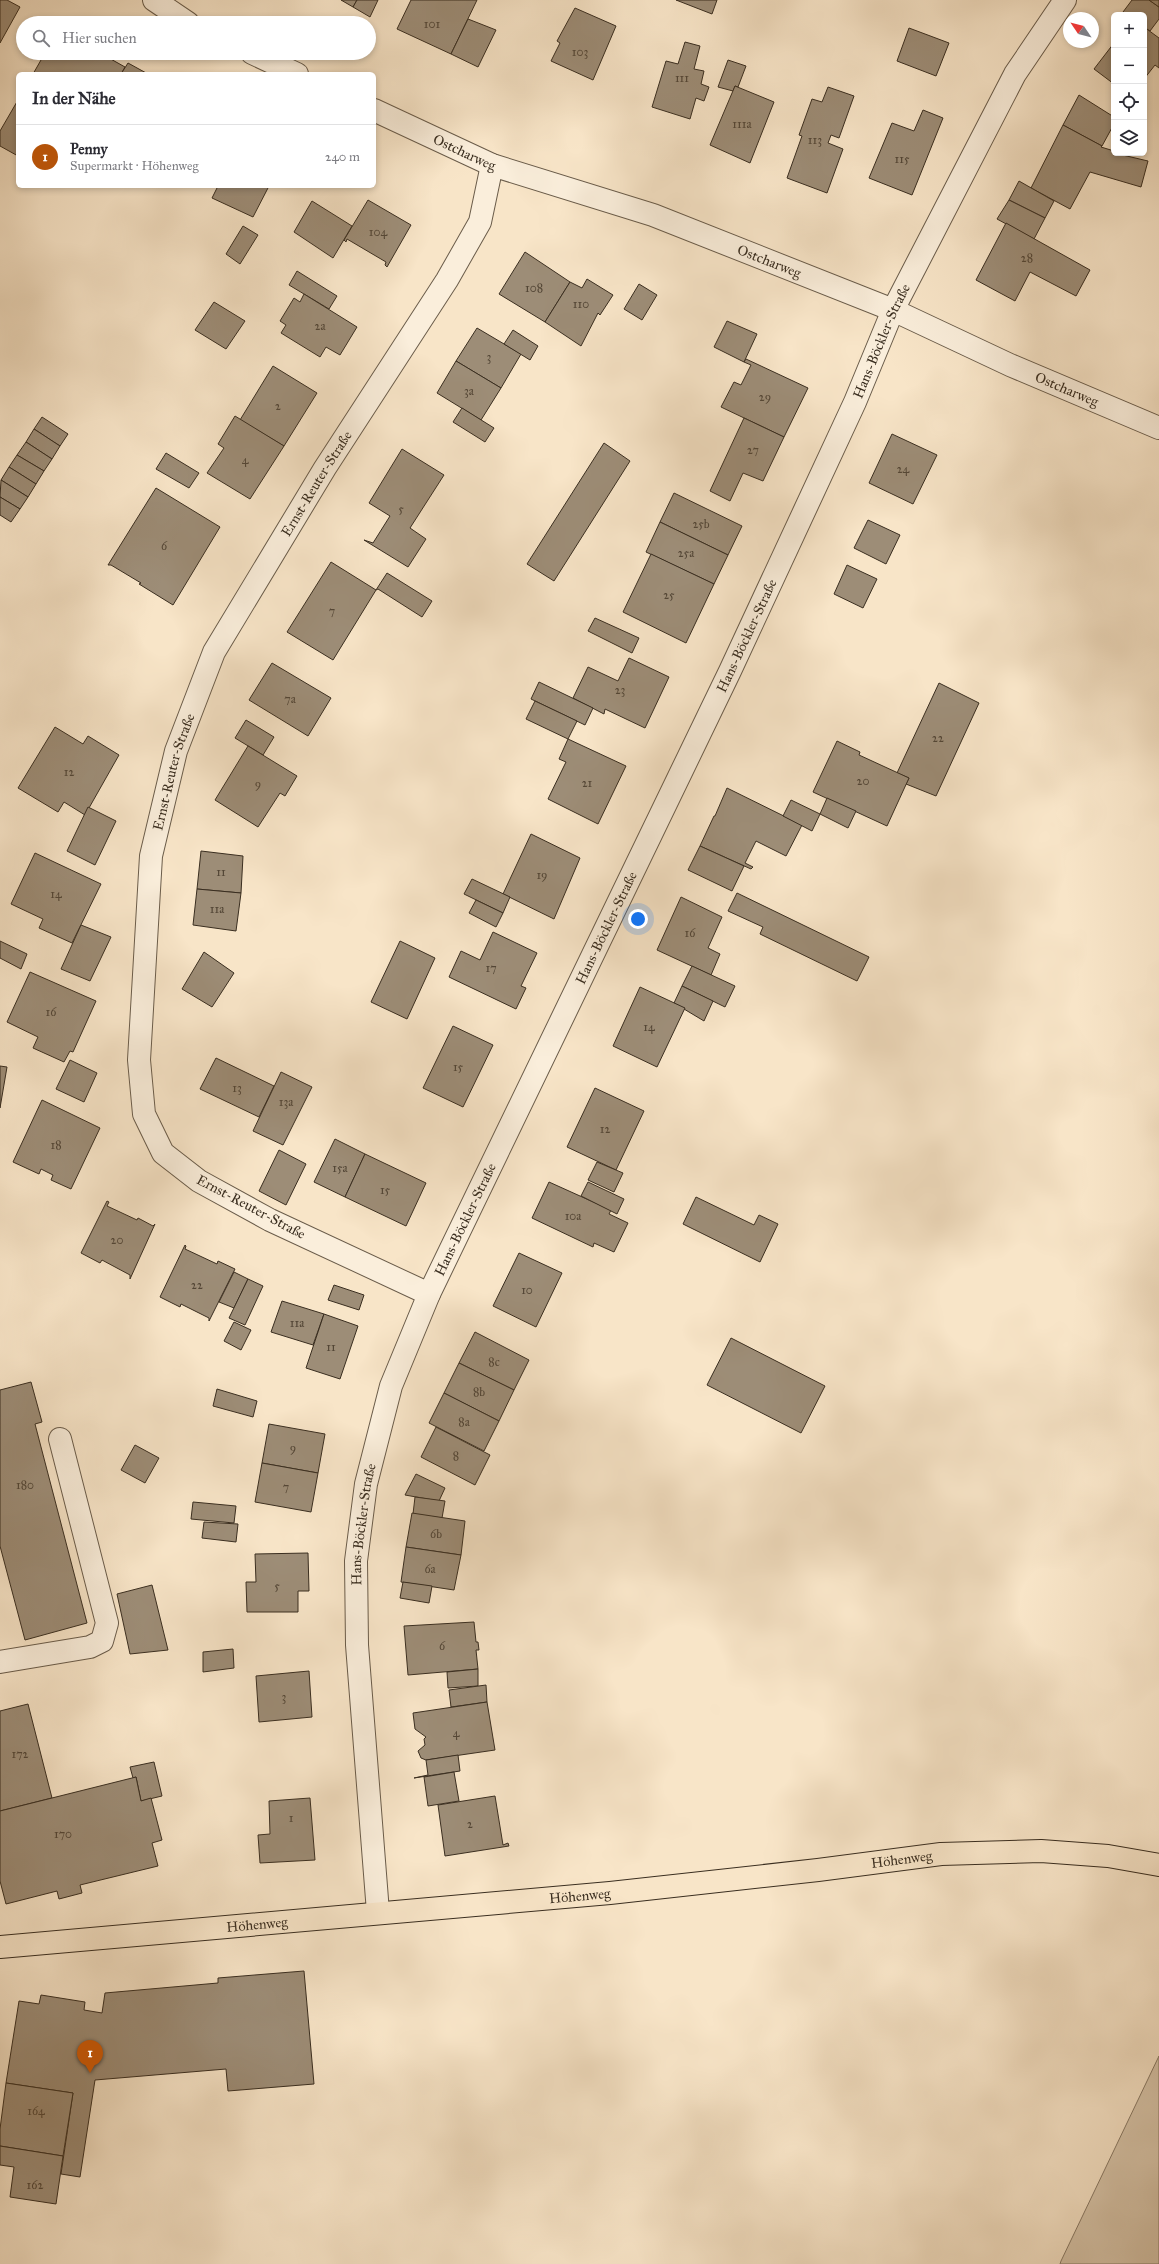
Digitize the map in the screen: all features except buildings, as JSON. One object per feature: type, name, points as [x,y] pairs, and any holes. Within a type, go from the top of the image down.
[{"type":"main road","name":"Höhenweg","points":[[0,1947],[378,1912],[610,1893],[941,1854],[1041,1851],[1108,1856],[1159,1865]]},
{"type":"street","points":[[154,0],[178,16]]},
{"type":"street","name":"Hans-Böckler-Straße","points":[[378,1912],[357,1645],[356,1560],[366,1484],[391,1386],[429,1294],[730,671],[855,402],[894,310],[1015,74],[1065,0]]},
{"type":"street","points":[[267,60],[293,72]]},
{"type":"street","name":"Ostcharweg","points":[[376,111],[492,165],[653,215],[894,310],[1010,365],[1159,428]]},
{"type":"street","name":"Ernst-Reuter-Straße","points":[[429,1294],[270,1220],[199,1181],[163,1153],[144,1114],[139,1060],[151,856],[176,751],[214,652],[325,468],[447,280],[480,222],[492,165]]},
{"type":"street","points":[[0,1662],[90,1647],[102,1641],[107,1623],[60,1439]]},
{"type":"shaded area","points":[[1159,2056],[1159,2264],[1060,2264],[1061,2261]]},
{"type":"place","name":"Penny","points":[[90,2073]]}]
